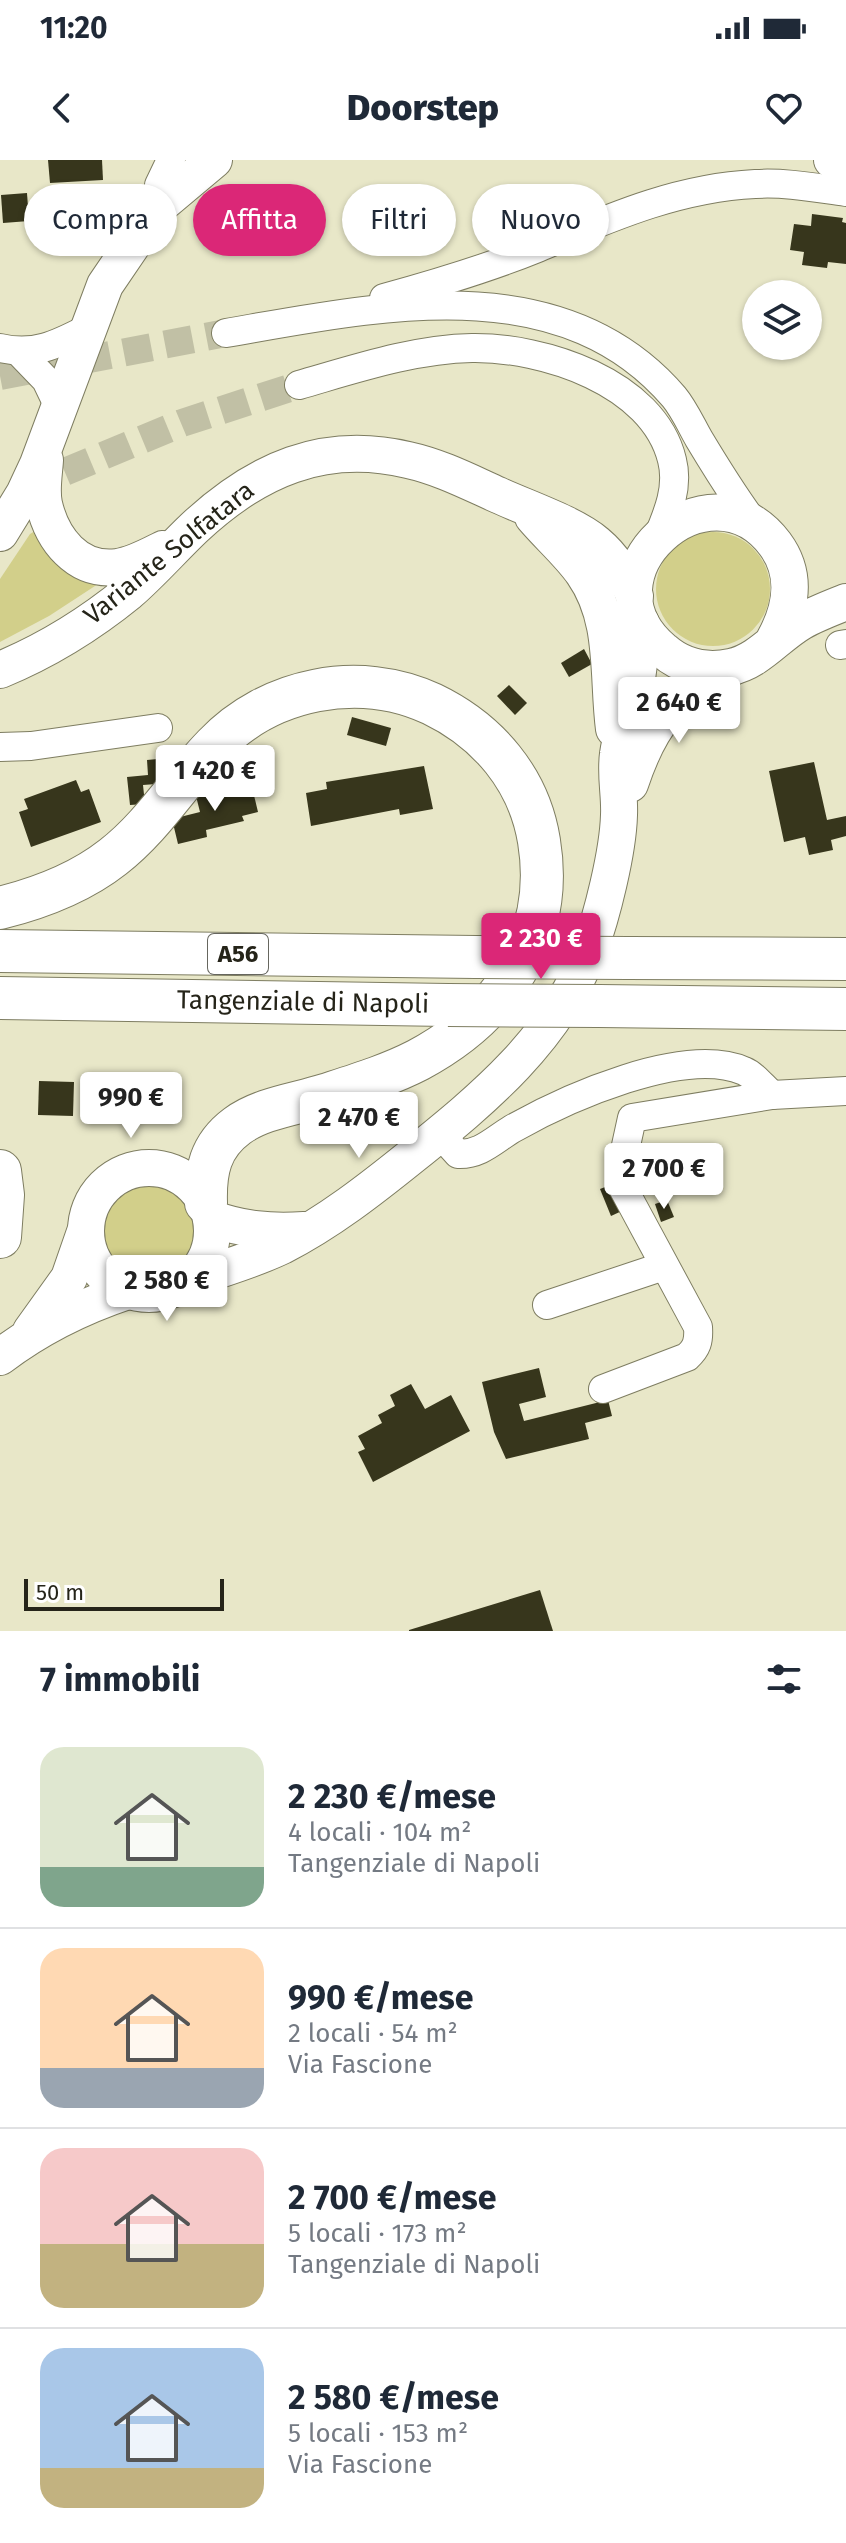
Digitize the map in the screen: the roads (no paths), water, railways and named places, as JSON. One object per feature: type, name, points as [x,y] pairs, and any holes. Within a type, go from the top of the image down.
[{"type":"highway","points":[[0,908],[62,888],[112,858],[148,824],[216,743],[258,711],[294,696],[338,686],[358,686],[415,697],[475,730],[505,758],[533,819],[543,872],[541,903],[532,934],[520,965],[503,993],[453,1038],[416,1061],[240,1123],[225,1136],[211,1156],[205,1176],[208,1210]]},
{"type":"highway","name":"Tangenziale di Napoli","points":[[0,951],[846,959]]},
{"type":"highway","name":"Tangenziale di Napoli","points":[[0,998],[846,1009]]},
{"type":"highway","points":[[0,1171],[3,1195],[0,1237]]},
{"type":"main road","points":[[177,191],[214,160]]},
{"type":"main road","points":[[832,160],[846,163]]},
{"type":"main road","points":[[0,533],[24,494],[105,285],[125,256]]},
{"type":"main road","points":[[54,418],[45,462],[44,502],[51,526],[71,554],[86,563],[118,567],[139,561],[195,527]]},
{"type":"main road","name":"Variante Solfatara","points":[[0,670],[25,660],[107,609],[156,567],[195,527],[250,484],[292,464],[348,453],[390,457],[455,475],[594,541],[617,565],[653,642],[670,657],[690,666],[712,670],[734,666],[757,656],[801,622],[846,602]]},
{"type":"main road","points":[[524,507],[584,574],[596,598],[606,629],[611,662],[612,715],[618,752]]},
{"type":"main road","points":[[619,816],[618,752],[638,674],[640,564],[658,537],[675,524],[705,514],[736,517],[756,526],[775,543],[787,566],[791,592],[787,617],[774,640]]},
{"type":"main road","points":[[85,1232],[88,1251],[97,1268],[111,1282],[128,1291],[161,1294],[191,1279],[281,1246],[310,1230],[345,1208],[440,1134],[512,1069],[568,995],[597,927],[607,889],[619,816],[642,749],[656,726],[688,691],[734,666]]},
{"type":"main road","points":[[14,1346],[69,1278],[96,1196],[108,1182],[134,1170],[162,1169],[180,1176],[195,1187],[208,1210],[213,1235],[209,1251],[191,1279]]},
{"type":"main road","points":[[208,1210],[234,1227],[310,1230]]},
{"type":"main road","points":[[14,1346],[86,1306],[128,1291]]},
{"type":"street","points":[[159,184],[171,160]]},
{"type":"street","points":[[314,318],[477,271],[631,209],[677,195],[757,183],[846,192]]},
{"type":"street","points":[[226,333],[314,318],[462,306],[509,308],[568,322],[593,334],[648,370],[676,400],[730,491],[756,526]]},
{"type":"street","points":[[10,350],[59,344],[87,329]]},
{"type":"street","points":[[299,385],[408,357],[471,348],[522,351],[570,364],[607,383],[638,407],[652,420],[667,445],[673,463],[672,500],[658,537]]},
{"type":"street","points":[[10,350],[46,380],[54,418]]},
{"type":"street","points":[[0,747],[31,746],[158,728]]},
{"type":"street","points":[[440,1134],[458,1154],[473,1154],[513,1129],[580,1095],[649,1072],[695,1065],[729,1067],[747,1072],[772,1095]]},
{"type":"street","points":[[603,1389],[687,1357],[695,1350],[699,1338],[698,1327],[623,1188],[620,1173],[632,1118],[772,1095],[846,1091]]},
{"type":"street","points":[[547,1305],[664,1266]]},
{"type":"tunnel","points":[[0,376],[226,333]]},
{"type":"tunnel","points":[[26,488],[182,423],[299,385]]}]
